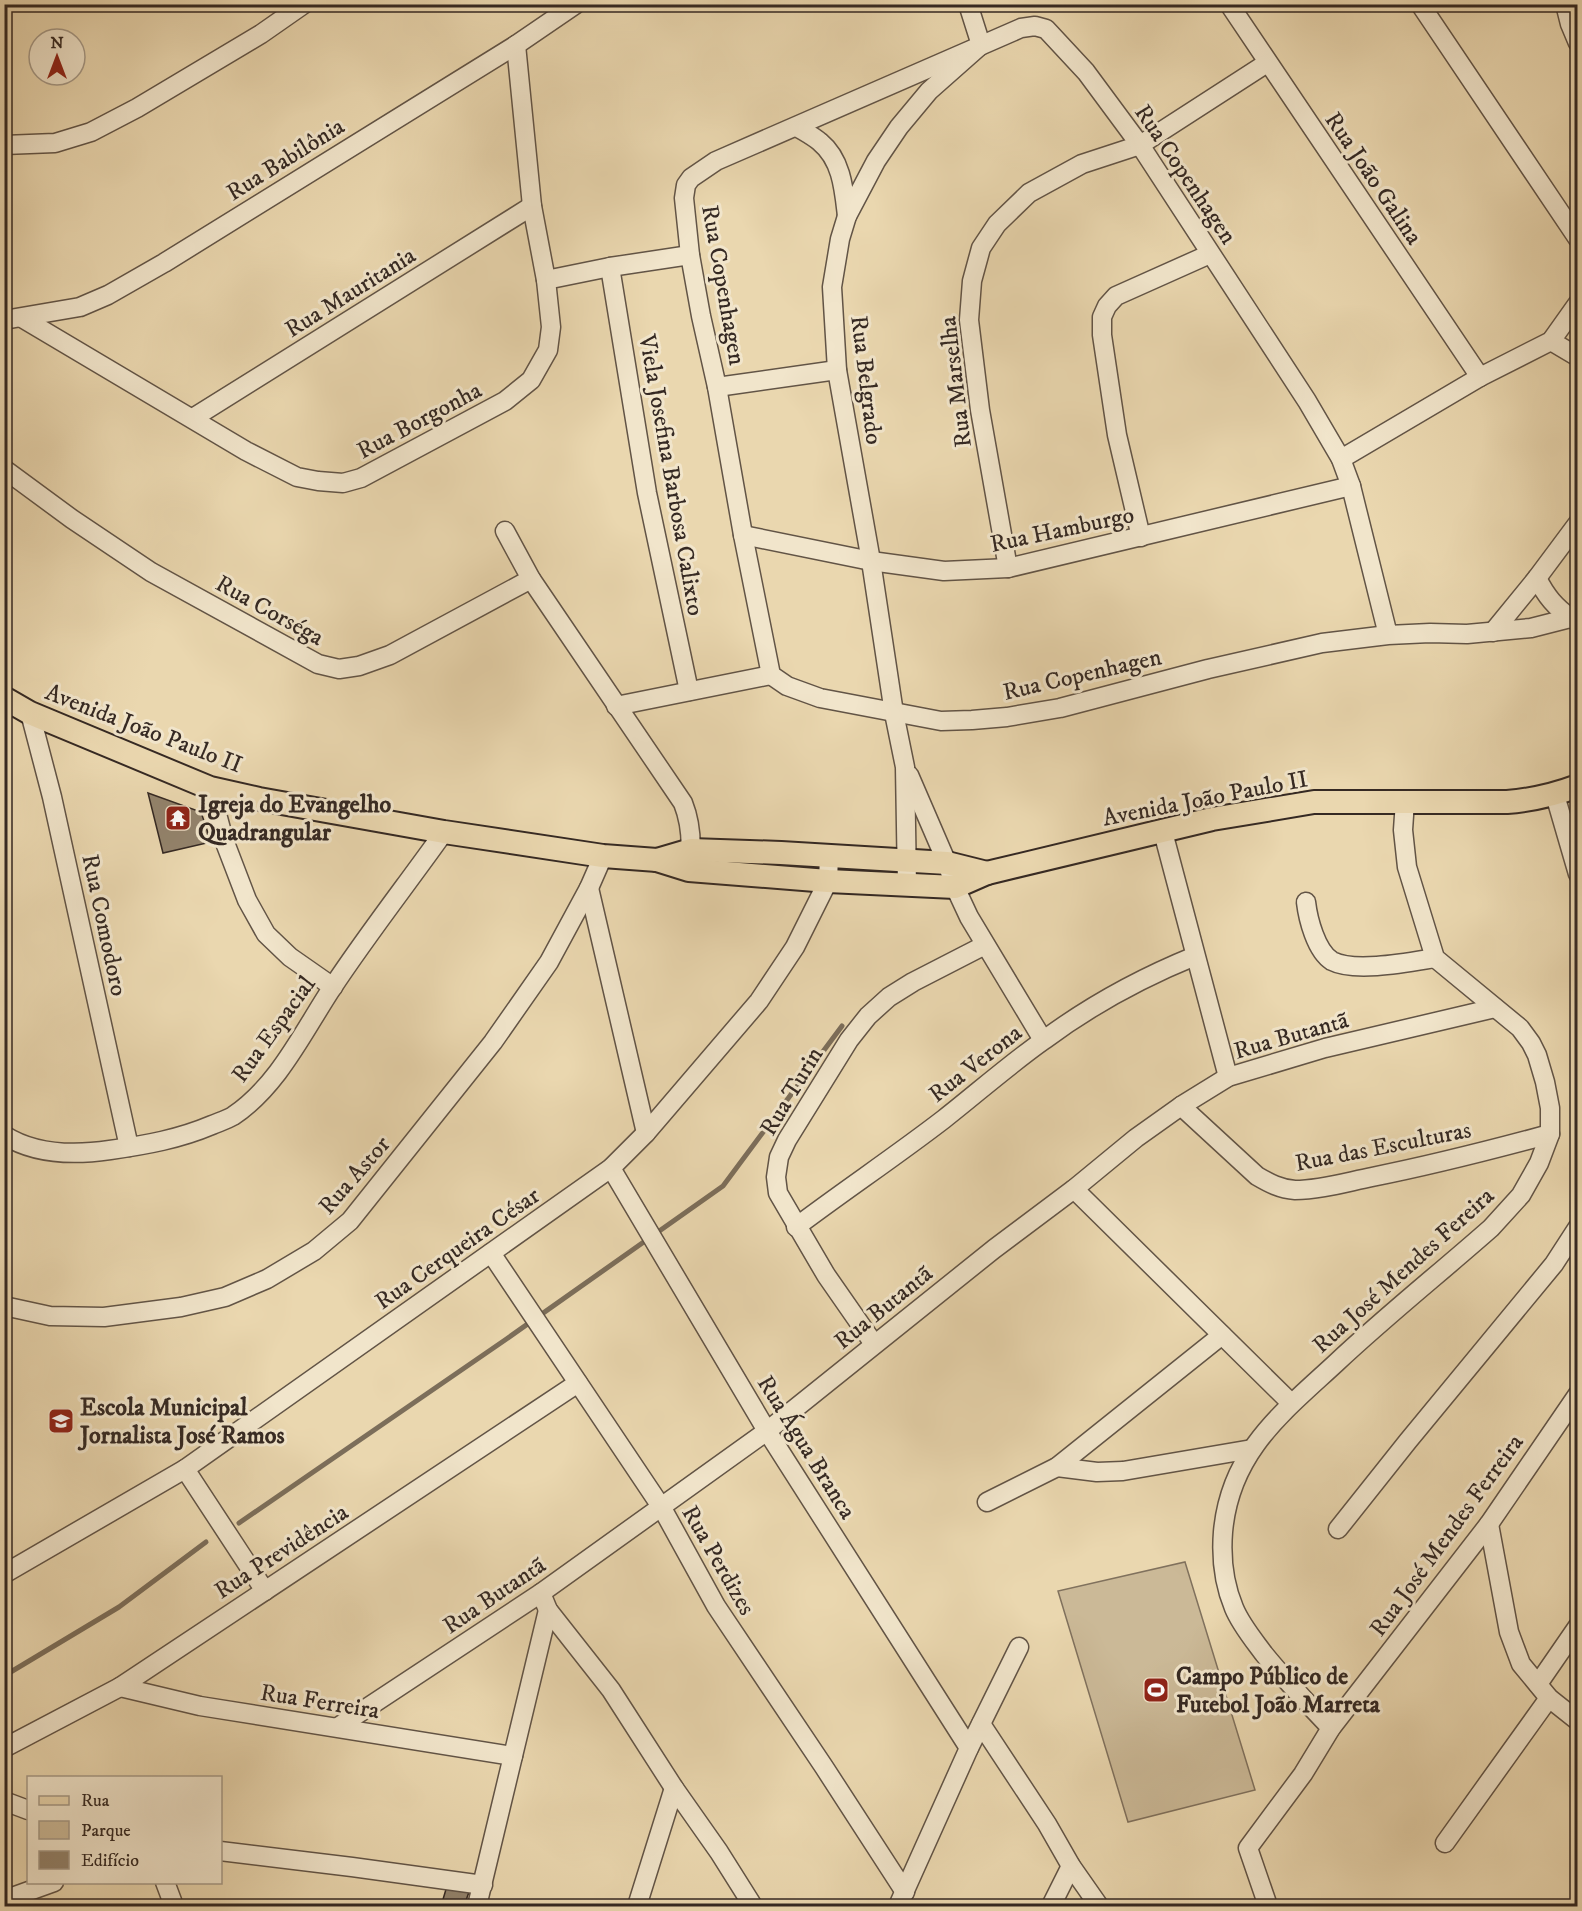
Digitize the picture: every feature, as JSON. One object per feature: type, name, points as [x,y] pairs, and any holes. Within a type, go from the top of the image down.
[{"type":"main road","name":"Avenida João Paulo II","points":[[4,698],[30,713],[210,788],[444,832],[603,856],[690,860],[781,852],[947,863],[987,873]]},
{"type":"main road","name":"Avenida João Paulo II","points":[[690,860],[828,881],[955,887],[987,873],[1212,819],[1314,802],[1507,802],[1555,795],[1578,786]]},
{"type":"street","points":[[4,145],[55,143],[91,132],[137,108],[261,33],[304,4]]},
{"type":"street","name":"Rua Babilônia","points":[[13,319],[80,307],[108,295],[164,263],[516,45],[576,4]]},
{"type":"street","points":[[968,4],[981,45]]},
{"type":"street","name":"Rua João Galina","points":[[1229,4],[1480,377]]},
{"type":"street","points":[[1420,4],[1578,239]]},
{"type":"street","points":[[1565,4],[1578,43]]},
{"type":"street","name":"Rua Copenhagen","points":[[1388,634],[1352,486],[1341,459],[1307,401],[1140,145],[1086,72],[1046,29],[1035,26],[1021,28],[716,161],[691,177],[686,185],[684,198],[690,255],[701,316],[717,387],[771,675],[787,686],[820,698],[941,721],[1007,717],[1060,708],[1196,672],[1322,643],[1388,634],[1493,632],[1531,628],[1575,618]]},
{"type":"street","name":"Rua Borgonha","points":[[13,319],[193,418],[246,451],[297,477],[318,481],[343,483],[361,478],[505,401],[531,380],[548,350],[551,327],[546,280],[532,206],[516,45]]},
{"type":"street","name":"Rua Belgrado","points":[[907,885],[905,767],[837,370],[832,287],[840,239],[847,216],[876,161],[899,127],[928,91],[981,45]]},
{"type":"street","name":"Rua Marselha","points":[[1008,568],[980,410],[969,320],[972,281],[981,248],[998,224],[1029,193],[1082,164],[1140,145],[1268,63]]},
{"type":"street","points":[[797,127],[822,143],[836,160],[844,187],[847,216]]},
{"type":"street","name":"Rua Mauritania","points":[[193,418],[532,206]]},
{"type":"street","points":[[1141,537],[1118,435],[1102,335],[1102,317],[1107,306],[1116,296],[1210,254]]},
{"type":"street","points":[[546,280],[610,267],[690,255]]},
{"type":"street","name":"Viela Josefina Barbosa Calixto","points":[[610,267],[647,493],[688,691]]},
{"type":"street","points":[[1341,459],[1480,377],[1551,341],[1578,303]]},
{"type":"street","points":[[1551,341],[1578,357]]},
{"type":"street","points":[[717,387],[837,370]]},
{"type":"street","name":"Rua Corséga","points":[[4,469],[72,519],[151,572],[318,664],[339,669],[360,666],[390,655],[531,579]]},
{"type":"street","name":"Rua Hamburgo","points":[[743,535],[871,561],[944,571],[1008,568],[1352,486]]},
{"type":"street","points":[[1493,632],[1578,524]]},
{"type":"street","points":[[505,531],[531,579],[683,803],[688,816],[690,860]]},
{"type":"street","points":[[1537,578],[1559,610],[1575,618]]},
{"type":"street","points":[[616,706],[771,675]]},
{"type":"street","name":"Rua Comodoro","points":[[30,713],[52,797],[129,1147]]},
{"type":"street","name":"Rua Belgrado","points":[[905,767],[947,863],[955,887],[985,945],[1043,1040]]},
{"type":"street","points":[[210,788],[224,840],[247,900],[266,934],[290,957],[333,987]]},
{"type":"street","points":[[1555,795],[1578,874]]},
{"type":"street","points":[[1306,902],[1312,931],[1332,960],[1353,966],[1379,966],[1435,958],[1407,867],[1403,830],[1405,801]]},
{"type":"street","name":"Rua Espacial","points":[[4,1135],[13,1141],[46,1151],[85,1153],[185,1136],[231,1117],[261,1094],[333,987],[444,832]]},
{"type":"street","points":[[1162,832],[1228,1077]]},
{"type":"street","name":"Rua Astor","points":[[4,1306],[51,1316],[104,1317],[181,1307],[225,1297],[267,1279],[314,1251],[350,1221],[493,1042],[549,962],[589,888],[603,856]]},
{"type":"street","name":"Rua Cerqueira César","points":[[5,1573],[185,1469],[611,1168],[646,1133],[759,1001],[795,947],[828,881],[829,856]]},
{"type":"street","points":[[589,888],[646,1133]]},
{"type":"street","name":"Rua Turin","points":[[874,1344],[796,1227],[778,1193],[776,1166],[787,1140],[849,1040],[868,1016],[889,996],[985,945]]},
{"type":"street","name":"Rua Verona","points":[[796,1227],[909,1145],[1043,1040],[1118,992],[1155,972],[1196,956]]},
{"type":"street","name":"Rua José Mendes Fereira","points":[[1331,1728],[1287,1683],[1247,1632],[1234,1608],[1223,1564],[1222,1547],[1228,1499],[1236,1477],[1252,1449],[1291,1403],[1373,1328],[1491,1228],[1508,1210],[1521,1195],[1530,1179],[1550,1134],[1550,1108],[1545,1082],[1531,1043],[1520,1028],[1435,958]]},
{"type":"street","name":"Rua Butantã","points":[[338,1727],[541,1593],[662,1508],[767,1431],[1136,1138],[1228,1077],[1325,1048],[1495,1008]]},
{"type":"street","name":"Rua das Esculturas","points":[[1182,1106],[1257,1176],[1270,1184],[1295,1190],[1407,1170],[1550,1134]]},
{"type":"street","name":"Rua Água Branca","points":[[611,1168],[767,1431],[969,1748]]},
{"type":"street","points":[[1074,1188],[1291,1403]]},
{"type":"street","points":[[1338,1529],[1423,1422],[1516,1312],[1554,1264],[1578,1227]]},
{"type":"street","name":"Rua Perdizes","points":[[491,1253],[662,1508],[716,1606],[824,1767],[902,1899]]},
{"type":"street","points":[[987,1502],[1057,1467],[1222,1335]]},
{"type":"street","name":"Rua Previdência","points":[[4,1748],[120,1687],[578,1383]]},
{"type":"street","name":"Rua José Mendes Ferreira","points":[[1268,1906],[1248,1848],[1303,1774],[1331,1728],[1489,1524],[1578,1394]]},
{"type":"street","points":[[1057,1467],[1097,1472],[1123,1471],[1252,1449]]},
{"type":"street","points":[[185,1469],[265,1591]]},
{"type":"street","points":[[1489,1524],[1509,1632],[1521,1664],[1543,1691],[1578,1721]]},
{"type":"street","points":[[541,1593],[548,1610],[611,1690],[753,1906]]},
{"type":"street","points":[[477,1906],[548,1610]]},
{"type":"street","points":[[1445,1843],[1543,1691],[1578,1626]]},
{"type":"street","points":[[902,1899],[969,1748],[1019,1647]]},
{"type":"street","name":"Rua Ferreira","points":[[120,1687],[200,1706],[513,1756]]},
{"type":"street","points":[[981,1724],[1099,1906]]},
{"type":"street","points":[[637,1906],[675,1788]]},
{"type":"street","points":[[4,1801],[27,1810]]},
{"type":"street","points":[[222,1851],[483,1885]]},
{"type":"street","points":[[1051,1906],[1071,1866]]},
{"type":"street","points":[[4,1900],[48,1884]]},
{"type":"street","points":[[166,1884],[174,1906]]},
{"type":"green space","name":"Campo Público de Futebol João Marreta","points":[[1185,1562],[1255,1790],[1128,1822],[1058,1591]]},
{"type":"building","name":"Igreja do Evangelho Quadrangular","points":[[148,793],[201,812],[211,842],[163,853]]},
{"type":"building","points":[[447,1886],[469,1892],[464,1906],[441,1906]]},
{"type":"waterway","points":[[239,1523],[505,1340],[723,1186],[842,1026]]},
{"type":"waterway","points":[[4,1676],[119,1607],[206,1542]]},
{"type":"place","name":"Igreja do Evangelho Quadrangular","points":[[178,818]]},
{"type":"place","name":"Escola Municipal Jornalista José Ramos","points":[[61,1421]]},
{"type":"place","name":"Campo Público de Futebol João Marreta","points":[[1156,1690]]}]
